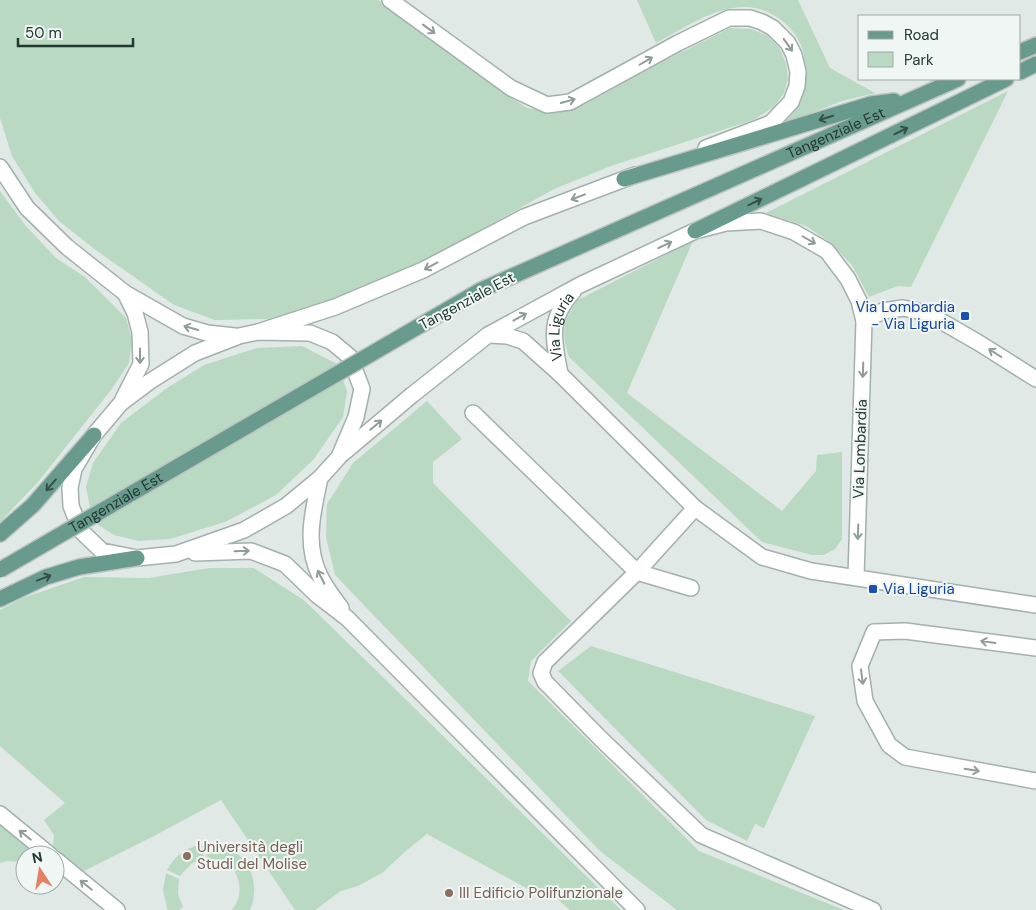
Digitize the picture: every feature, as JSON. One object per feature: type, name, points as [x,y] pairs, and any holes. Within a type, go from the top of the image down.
[{"type":"main road","points":[[1021,52],[1036,45]]},
{"type":"main road","points":[[1021,72],[1036,64]]},
{"type":"main road","name":"Tangenziale Est","points":[[0,570],[481,290],[956,80]]},
{"type":"main road","points":[[695,231],[1004,80]]},
{"type":"main road","points":[[624,179],[871,104],[908,100]]},
{"type":"main road","points":[[0,534],[33,505],[94,435]]},
{"type":"main road","points":[[0,599],[46,577],[79,567],[137,558]]},
{"type":"street","points":[[390,0],[511,88],[547,105],[570,102],[678,43],[729,18],[750,18],[773,28],[788,43],[794,55],[798,72],[797,86],[791,102],[771,123],[524,217],[423,270],[335,307],[258,332],[239,336],[195,353],[149,382],[121,403],[94,435],[74,469],[70,488],[71,506],[81,531],[102,551],[137,558],[176,554],[251,551],[285,564],[317,595],[347,618],[637,910]]},
{"type":"street","points":[[0,167],[27,208],[67,247],[125,293],[183,326],[207,332],[239,336]]},
{"type":"street","name":"Via Lombardia","points":[[339,457],[412,395],[488,335],[580,285],[695,231],[726,224],[761,221],[794,232],[827,251],[848,280],[859,301],[864,321],[856,577]]},
{"type":"street","name":"Via Liguria","points":[[560,374],[554,336],[556,317],[564,301],[580,285]]},
{"type":"street","points":[[121,403],[141,364],[140,332],[135,313],[125,293]]},
{"type":"street","points":[[864,321],[884,311],[903,308],[927,313],[1036,379]]},
{"type":"street","points":[[176,554],[244,530],[286,506],[320,478],[339,457],[356,417],[362,389],[350,357],[332,342],[310,333],[258,332]]},
{"type":"street","name":"Via Liguria","points":[[488,335],[507,336],[523,341],[560,374],[695,508],[762,557],[811,571],[1036,605]]},
{"type":"street","points":[[474,413],[637,572],[691,588]]},
{"type":"street","points":[[320,478],[312,514],[310,548],[320,576],[347,618]]},
{"type":"street","points":[[695,508],[637,572],[545,662],[541,673],[545,682],[601,739],[701,835],[873,910]]},
{"type":"street","points":[[1036,648],[905,631],[874,632],[860,666],[865,701],[889,745],[905,757],[1036,781]]},
{"type":"street","points":[[0,814],[38,845]]},
{"type":"street","points":[[65,867],[117,910]]},
{"type":"green space","points":[[0,0],[378,0],[518,102],[527,108],[544,111],[564,111],[586,104],[664,61],[730,28],[751,29],[768,36],[779,47],[786,63],[788,79],[784,93],[774,107],[753,120],[611,166],[554,189],[409,268],[326,303],[268,319],[215,320],[174,305],[97,251],[59,221],[35,193],[12,156],[0,118]]},
{"type":"green space","points":[[637,0],[798,0],[830,68],[875,93],[842,101],[783,124],[800,103],[805,77],[802,47],[796,35],[784,22],[761,10],[745,7],[733,8],[699,20],[656,43]]},
{"type":"green space","points":[[1008,91],[911,287],[898,286],[869,297],[852,265],[831,243],[806,226],[766,213]]},
{"type":"green space","points":[[0,191],[25,225],[56,258],[85,277],[126,318],[132,340],[129,363],[111,390],[38,482],[0,522]]},
{"type":"green space","points":[[693,241],[627,393],[782,511],[816,471],[817,455],[842,452],[842,539],[835,549],[824,555],[812,555],[762,542],[569,357],[564,334],[566,320],[578,300]]},
{"type":"green space","points":[[302,346],[337,364],[347,391],[343,417],[314,459],[276,495],[225,522],[170,539],[139,541],[114,535],[97,524],[90,507],[86,487],[93,463],[121,423],[167,388],[204,365],[257,348]]},
{"type":"green space","points":[[427,401],[462,439],[433,462],[433,483],[571,621],[531,661],[528,681],[699,851],[844,910],[677,910],[600,851],[335,575],[326,537],[327,504],[353,463]]},
{"type":"green space","points":[[209,568],[254,568],[305,601],[621,910],[570,910],[547,890],[539,895],[427,834],[382,873],[358,886],[341,891],[315,910],[295,910],[221,800],[84,871],[65,856],[65,845],[53,845],[54,835],[44,820],[65,803],[0,746],[0,610],[23,598],[84,577],[149,578]]},
{"type":"green space","points":[[591,646],[815,716],[764,828],[755,824],[747,841],[706,820],[558,671]]},
{"type":"green space","points":[[0,824],[26,845],[15,845],[15,861],[0,863]]},
{"type":"green space","points":[[202,844],[204,858],[191,864],[180,876],[167,870],[182,853]]},
{"type":"green space","points":[[206,844],[227,848],[237,853],[245,861],[234,870],[224,862],[207,858]]},
{"type":"green space","points":[[247,863],[252,875],[254,898],[250,910],[232,910],[240,892],[235,872]]},
{"type":"green space","points":[[166,873],[179,879],[178,894],[183,907],[179,910],[168,910],[167,908],[163,890]]},
{"type":"place","name":"Via Lombardia - Via Liguria","points":[[965,316]]},
{"type":"place","name":"Via Liguria","points":[[873,589]]},
{"type":"place","name":"Università degli Studi del Molise","points":[[187,856]]},
{"type":"place","name":"III Edificio Polifunzionale","points":[[449,893]]}]
